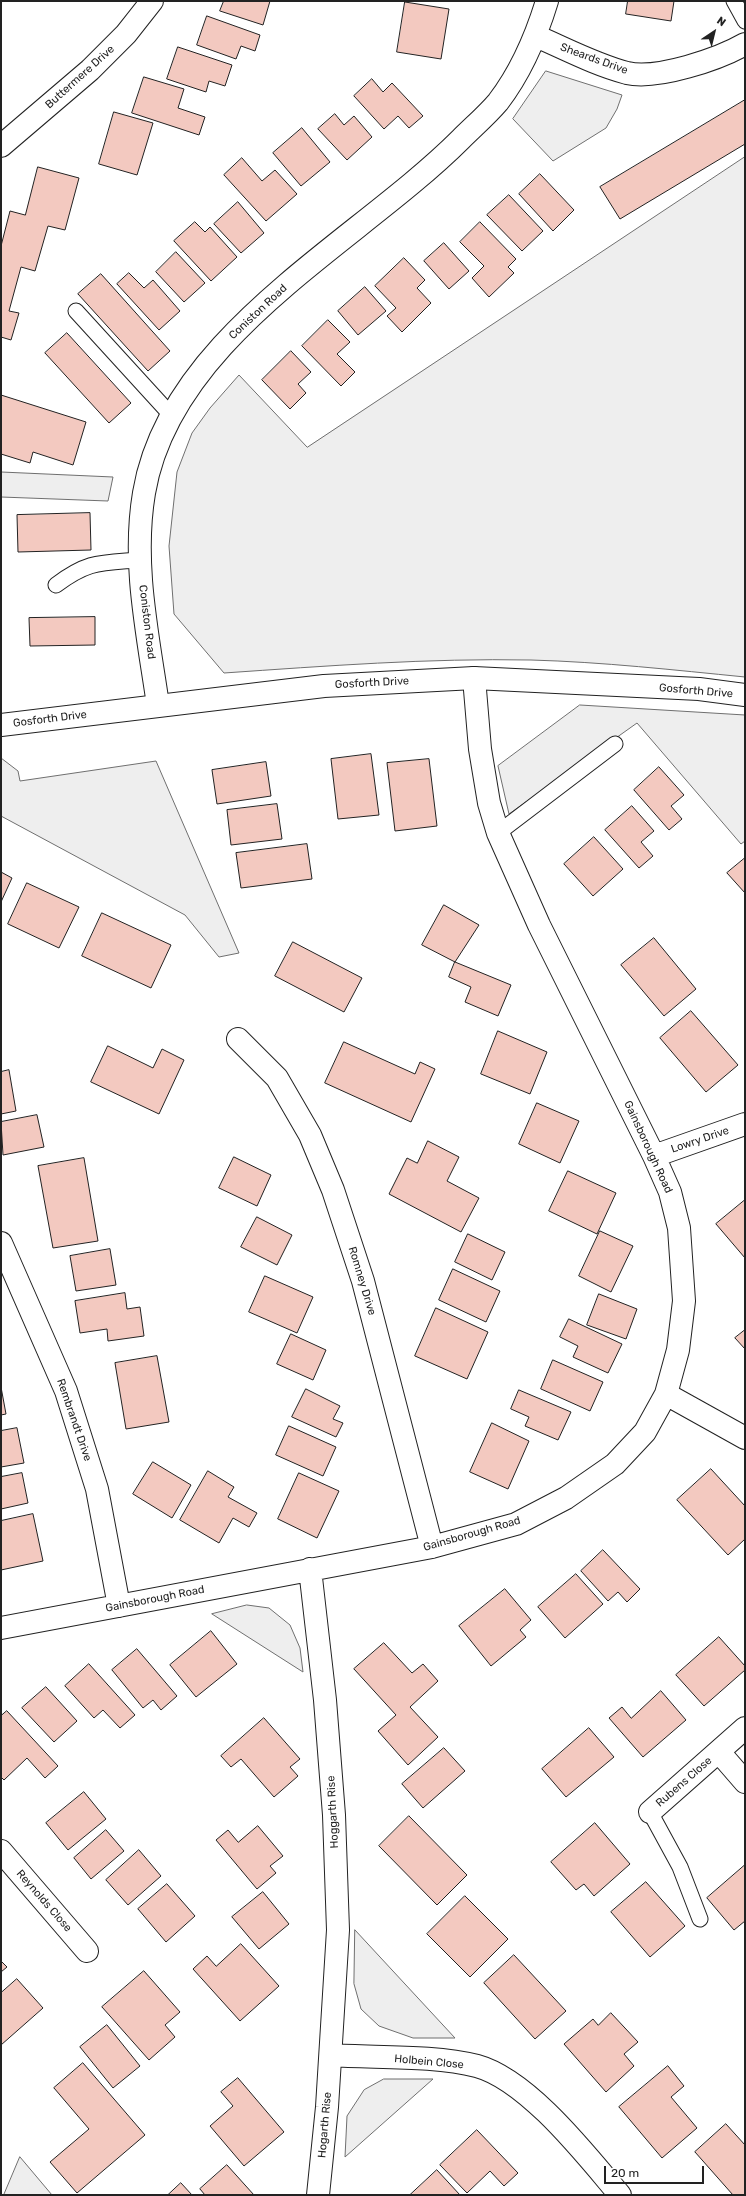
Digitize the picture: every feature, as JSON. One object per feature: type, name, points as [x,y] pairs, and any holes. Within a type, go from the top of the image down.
[{"type":"street","name":"Buttermere Drive","points":[[1,146],[90,70],[126,34],[152,1]]},
{"type":"street","name":"Coniston Road","points":[[158,705],[138,560],[144,493],[156,449],[171,415],[188,387],[234,333],[292,281],[386,206],[444,155],[497,103],[515,76],[536,36],[547,1]]},
{"type":"street","name":"Sheards Drive","points":[[536,36],[584,57],[629,73],[660,72],[687,67],[744,46]]},
{"type":"street","name":"Gosforth Drive","points":[[1,725],[324,686],[474,678],[699,689],[745,695]]},
{"type":"street","name":"Gainsborough Road","points":[[1,1628],[432,1547],[516,1524],[566,1498],[615,1464],[645,1432],[666,1394],[678,1350],[684,1301],[679,1228],[670,1192],[654,1156],[539,925],[498,833],[489,803],[480,749],[474,678]]},
{"type":"street","name":"Romney Drive","points":[[238,1039],[276,1078],[310,1135],[333,1190],[363,1281],[432,1547]]},
{"type":"street","name":"Lowry Drive","points":[[654,1156],[745,1124]]},
{"type":"street","name":"Rembrandt Drive","points":[[1,1243],[66,1391],[97,1489],[119,1606]]},
{"type":"street","points":[[666,1394],[745,1438]]},
{"type":"street","name":"Hoggarth Rise","points":[[310,1569],[325,1693],[334,1815],[338,1930],[331,2055]]},
{"type":"street","name":"Rubens Close","points":[[650,1812],[745,1728]]},
{"type":"street","name":"Rubens Close","points":[[719,1752],[745,1782]]},
{"type":"street","name":"Reynolds Close","points":[[1,1851],[87,1951]]},
{"type":"street","name":"Hogarth Rise","points":[[318,2195],[331,2055]]},
{"type":"street","name":"Holbein Close","points":[[331,2055],[452,2061],[478,2067],[505,2080],[533,2100],[580,2148],[620,2195]]},
{"type":"lane","points":[[734,1],[745,21]]},
{"type":"lane","points":[[76,311],[171,415]]},
{"type":"lane","points":[[56,585],[74,571],[93,564],[138,560]]},
{"type":"lane","points":[[498,833],[615,744]]},
{"type":"lane","points":[[650,1812],[680,1867],[700,1919]]},
{"type":"shaded area","points":[[546,71],[622,95],[617,109],[606,128],[553,161],[513,119]]},
{"type":"shaded area","points":[[745,157],[745,677],[638,667],[531,660],[454,660],[378,663],[224,673],[174,614],[169,546],[177,472],[192,433],[210,408],[239,375],[307,447]]},
{"type":"shaded area","points":[[1,472],[113,477],[108,501],[1,497]]},
{"type":"shaded area","points":[[580,705],[745,715],[745,841],[741,844],[637,723],[509,814],[498,766]]},
{"type":"shaded area","points":[[1,758],[18,771],[20,781],[156,761],[239,953],[219,957],[185,915],[1,816]]},
{"type":"shaded area","points":[[247,1605],[269,1608],[290,1625],[300,1648],[303,1672],[212,1614]]},
{"type":"shaded area","points":[[355,1930],[455,2038],[413,2038],[379,2026],[361,2009],[354,1984]]},
{"type":"shaded area","points":[[384,2079],[433,2079],[345,2157],[347,2116],[364,2090]]},
{"type":"shaded area","points":[[20,2157],[52,2195],[4,2195]]},
{"type":"building","points":[[224,1],[270,1],[263,25],[220,11]]},
{"type":"building","points":[[628,1],[674,1],[671,21],[626,14]]},
{"type":"building","points":[[405,2],[449,9],[441,59],[397,52]]},
{"type":"building","points":[[207,16],[260,35],[255,51],[241,46],[236,59],[197,45]]},
{"type":"building","points":[[178,47],[232,65],[225,86],[209,81],[206,92],[167,79]]},
{"type":"building","points":[[144,77],[184,89],[178,108],[205,117],[199,135],[132,113]]},
{"type":"building","points":[[372,79],[383,92],[392,83],[423,116],[409,128],[398,116],[384,129],[354,96]]},
{"type":"building","points":[[745,100],[745,144],[620,219],[600,187]]},
{"type":"building","points":[[114,112],[153,123],[137,175],[99,164]]},
{"type":"building","points":[[335,114],[344,125],[354,116],[372,137],[347,160],[318,129]]},
{"type":"building","points":[[302,128],[330,162],[301,186],[273,153]]},
{"type":"building","points":[[242,158],[262,181],[275,170],[297,194],[266,221],[224,175]]},
{"type":"building","points":[[38,167],[79,178],[65,230],[48,226],[35,271],[21,267],[9,311],[19,313],[11,340],[1,337],[1,246],[10,211],[25,215]]},
{"type":"building","points":[[540,174],[574,210],[553,231],[519,194]]},
{"type":"building","points":[[509,195],[543,231],[522,251],[487,215]]},
{"type":"building","points":[[238,202],[264,233],[241,253],[214,224]]},
{"type":"building","points":[[195,222],[205,232],[210,227],[237,257],[211,281],[174,241]]},
{"type":"building","points":[[480,222],[516,259],[508,267],[514,273],[489,297],[472,278],[484,266],[460,242]]},
{"type":"building","points":[[444,243],[469,271],[449,289],[424,261]]},
{"type":"building","points":[[176,252],[205,283],[184,302],[156,272]]},
{"type":"building","points":[[404,258],[425,280],[417,288],[431,303],[402,332],[387,316],[396,308],[375,286]]},
{"type":"building","points":[[129,273],[144,288],[153,280],[180,311],[159,330],[117,284]]},
{"type":"building","points":[[101,274],[170,351],[148,371],[78,294]]},
{"type":"building","points":[[365,287],[386,311],[358,335],[338,311]]},
{"type":"building","points":[[328,320],[350,342],[337,354],[355,372],[341,386],[302,346]]},
{"type":"building","points":[[67,333],[131,403],[109,423],[45,353]]},
{"type":"building","points":[[291,351],[311,372],[298,384],[306,393],[290,409],[262,380]]},
{"type":"building","points":[[1,395],[86,422],[73,465],[33,452],[30,463],[1,454]]},
{"type":"building","points":[[90,513],[91,550],[18,552],[17,515]]},
{"type":"building","points":[[95,617],[95,645],[30,646],[29,618]]},
{"type":"building","points":[[371,754],[379,815],[338,819],[331,759]]},
{"type":"building","points":[[429,759],[437,826],[395,831],[387,763]]},
{"type":"building","points":[[266,762],[271,796],[217,804],[212,770]]},
{"type":"building","points":[[659,767],[684,795],[671,806],[682,819],[669,830],[634,790]]},
{"type":"building","points":[[277,804],[282,839],[231,845],[227,810]]},
{"type":"building","points":[[632,806],[654,831],[641,842],[653,856],[639,868],[605,830]]},
{"type":"building","points":[[594,837],[623,869],[593,896],[564,864]]},
{"type":"building","points":[[307,844],[312,879],[241,888],[236,853]]},
{"type":"building","points":[[745,858],[745,893],[727,873]]},
{"type":"building","points":[[1,872],[12,878],[1,902]]},
{"type":"building","points":[[27,883],[79,907],[59,948],[8,924]]},
{"type":"building","points":[[444,905],[479,925],[455,962],[422,945]]},
{"type":"building","points":[[102,913],[171,945],[151,988],[82,956]]},
{"type":"building","points":[[654,938],[696,989],[664,1016],[621,965]]},
{"type":"building","points":[[293,942],[362,978],[344,1012],[275,976]]},
{"type":"building","points":[[455,962],[511,985],[498,1016],[465,1002],[471,987],[449,977]]},
{"type":"building","points":[[691,1011],[738,1065],[706,1092],[660,1038]]},
{"type":"building","points":[[498,1031],[547,1052],[530,1094],[481,1074]]},
{"type":"building","points":[[344,1042],[415,1074],[420,1062],[435,1069],[411,1122],[325,1083]]},
{"type":"building","points":[[108,1046],[153,1068],[162,1049],[184,1060],[159,1114],[91,1082]]},
{"type":"building","points":[[9,1070],[16,1111],[1,1114],[1,1072]]},
{"type":"building","points":[[537,1103],[579,1121],[560,1163],[519,1144]]},
{"type":"building","points":[[37,1115],[44,1147],[3,1155],[1,1122]]},
{"type":"building","points":[[428,1141],[459,1157],[447,1181],[479,1198],[461,1232],[389,1194],[407,1158],[417,1163]]},
{"type":"building","points":[[234,1157],[271,1175],[257,1206],[219,1188]]},
{"type":"building","points":[[84,1158],[98,1241],[53,1248],[38,1166]]},
{"type":"building","points":[[568,1171],[616,1193],[597,1234],[549,1211]]},
{"type":"building","points":[[745,1200],[745,1258],[716,1224]]},
{"type":"building","points":[[257,1217],[292,1235],[277,1265],[241,1247]]},
{"type":"building","points":[[600,1231],[633,1246],[611,1292],[579,1276]]},
{"type":"building","points":[[468,1234],[505,1252],[492,1280],[455,1262]]},
{"type":"building","points":[[110,1249],[116,1285],[76,1291],[70,1256]]},
{"type":"building","points":[[453,1269],[500,1291],[486,1322],[439,1300]]},
{"type":"building","points":[[265,1276],[313,1297],[297,1333],[249,1312]]},
{"type":"building","points":[[125,1293],[127,1309],[140,1307],[144,1336],[108,1341],[107,1329],[80,1333],[75,1301]]},
{"type":"building","points":[[599,1294],[637,1309],[626,1339],[587,1325]]},
{"type":"building","points":[[436,1308],[488,1332],[467,1379],[415,1356]]},
{"type":"building","points":[[569,1319],[622,1344],[608,1373],[573,1357],[578,1346],[560,1337]]},
{"type":"building","points":[[745,1330],[745,1349],[735,1338]]},
{"type":"building","points":[[291,1334],[326,1350],[313,1380],[277,1364]]},
{"type":"building","points":[[157,1356],[169,1422],[126,1429],[115,1363]]},
{"type":"building","points":[[553,1360],[603,1382],[590,1411],[541,1389]]},
{"type":"building","points":[[1,1387],[6,1414],[1,1415]]},
{"type":"building","points":[[306,1389],[340,1406],[333,1419],[343,1423],[336,1437],[292,1417]]},
{"type":"building","points":[[519,1390],[571,1412],[558,1440],[525,1426],[529,1417],[511,1409]]},
{"type":"building","points":[[492,1423],[529,1441],[508,1489],[470,1472]]},
{"type":"building","points":[[289,1426],[336,1447],[323,1476],[276,1455]]},
{"type":"building","points":[[17,1428],[24,1463],[1,1467],[1,1431]]},
{"type":"building","points":[[153,1462],[191,1485],[172,1518],[133,1494]]},
{"type":"building","points":[[711,1469],[745,1506],[745,1539],[728,1555],[677,1500]]},
{"type":"building","points":[[208,1471],[234,1487],[228,1497],[257,1513],[249,1527],[233,1518],[219,1543],[180,1520]]},
{"type":"building","points":[[22,1473],[28,1503],[1,1509],[1,1477]]},
{"type":"building","points":[[299,1473],[339,1491],[317,1538],[278,1519]]},
{"type":"building","points":[[33,1514],[43,1561],[1,1570],[1,1521]]},
{"type":"building","points":[[603,1550],[640,1589],[627,1602],[618,1592],[608,1601],[581,1571]]},
{"type":"building","points":[[576,1574],[603,1604],[565,1638],[538,1607]]},
{"type":"building","points":[[505,1589],[531,1620],[520,1630],[526,1637],[491,1666],[459,1626]]},
{"type":"building","points":[[211,1631],[237,1664],[196,1697],[170,1665]]},
{"type":"building","points":[[719,1637],[745,1666],[745,1670],[704,1706],[676,1675]]},
{"type":"building","points":[[384,1643],[412,1673],[423,1664],[438,1681],[410,1707],[438,1737],[408,1765],[378,1731],[396,1715],[354,1669]]},
{"type":"building","points":[[137,1649],[177,1696],[161,1710],[153,1700],[143,1708],[112,1670]]},
{"type":"building","points":[[89,1664],[135,1715],[120,1728],[103,1710],[94,1718],[65,1686]]},
{"type":"building","points":[[46,1687],[77,1721],[54,1742],[22,1708]]},
{"type":"building","points":[[661,1691],[686,1720],[643,1757],[609,1718],[622,1707],[631,1718]]},
{"type":"building","points":[[7,1711],[58,1766],[45,1778],[27,1758],[4,1780],[1,1777],[1,1716]]},
{"type":"building","points":[[264,1718],[300,1759],[290,1767],[298,1776],[274,1797],[241,1759],[231,1767],[221,1756]]},
{"type":"building","points":[[589,1728],[614,1757],[566,1797],[542,1769]]},
{"type":"building","points":[[444,1748],[465,1771],[423,1808],[402,1784]]},
{"type":"building","points":[[84,1792],[106,1819],[68,1850],[46,1823]]},
{"type":"building","points":[[409,1816],[467,1875],[437,1905],[379,1846]]},
{"type":"building","points":[[595,1823],[630,1864],[594,1896],[584,1884],[576,1890],[551,1862]]},
{"type":"building","points":[[258,1826],[283,1856],[270,1866],[276,1873],[257,1889],[216,1840],[228,1830],[238,1842]]},
{"type":"building","points":[[106,1830],[124,1851],[91,1879],[74,1858]]},
{"type":"building","points":[[139,1850],[161,1876],[128,1905],[106,1880]]},
{"type":"building","points":[[745,1865],[745,1921],[734,1930],[707,1898]]},
{"type":"building","points":[[646,1882],[685,1926],[650,1957],[611,1912]]},
{"type":"building","points":[[167,1884],[195,1916],[166,1942],[138,1909]]},
{"type":"building","points":[[263,1892],[289,1924],[259,1949],[232,1917]]},
{"type":"building","points":[[465,1896],[508,1939],[470,1977],[427,1934]]},
{"type":"building","points":[[241,1944],[279,1986],[240,2021],[193,1969],[207,1956],[216,1966]]},
{"type":"building","points":[[514,1955],[566,2011],[535,2039],[484,1983]]},
{"type":"building","points":[[1,1961],[7,1967],[1,1972]]},
{"type":"building","points":[[144,1971],[180,2012],[165,2025],[175,2037],[149,2060],[102,2007]]},
{"type":"building","points":[[17,1979],[43,2008],[1,2045],[1,1993]]},
{"type":"building","points":[[611,2013],[638,2042],[624,2054],[634,2066],[606,2092],[564,2044],[593,2019],[598,2025]]},
{"type":"building","points":[[107,2025],[140,2066],[113,2088],[80,2047]]},
{"type":"building","points":[[83,2063],[145,2135],[77,2193],[50,2162],[89,2129],[54,2088]]},
{"type":"building","points":[[668,2066],[684,2086],[671,2097],[697,2128],[662,2158],[619,2107]]},
{"type":"building","points":[[238,2078],[284,2132],[244,2166],[210,2126],[233,2106],[221,2092]]},
{"type":"building","points":[[726,2124],[745,2145],[745,2195],[733,2195],[695,2152]]},
{"type":"building","points":[[477,2130],[518,2173],[504,2186],[490,2171],[467,2193],[440,2165]]},
{"type":"building","points":[[227,2165],[254,2195],[205,2195],[200,2189]]},
{"type":"building","points":[[437,2170],[460,2195],[410,2195]]},
{"type":"building","points":[[181,2183],[192,2195],[168,2195]]}]
